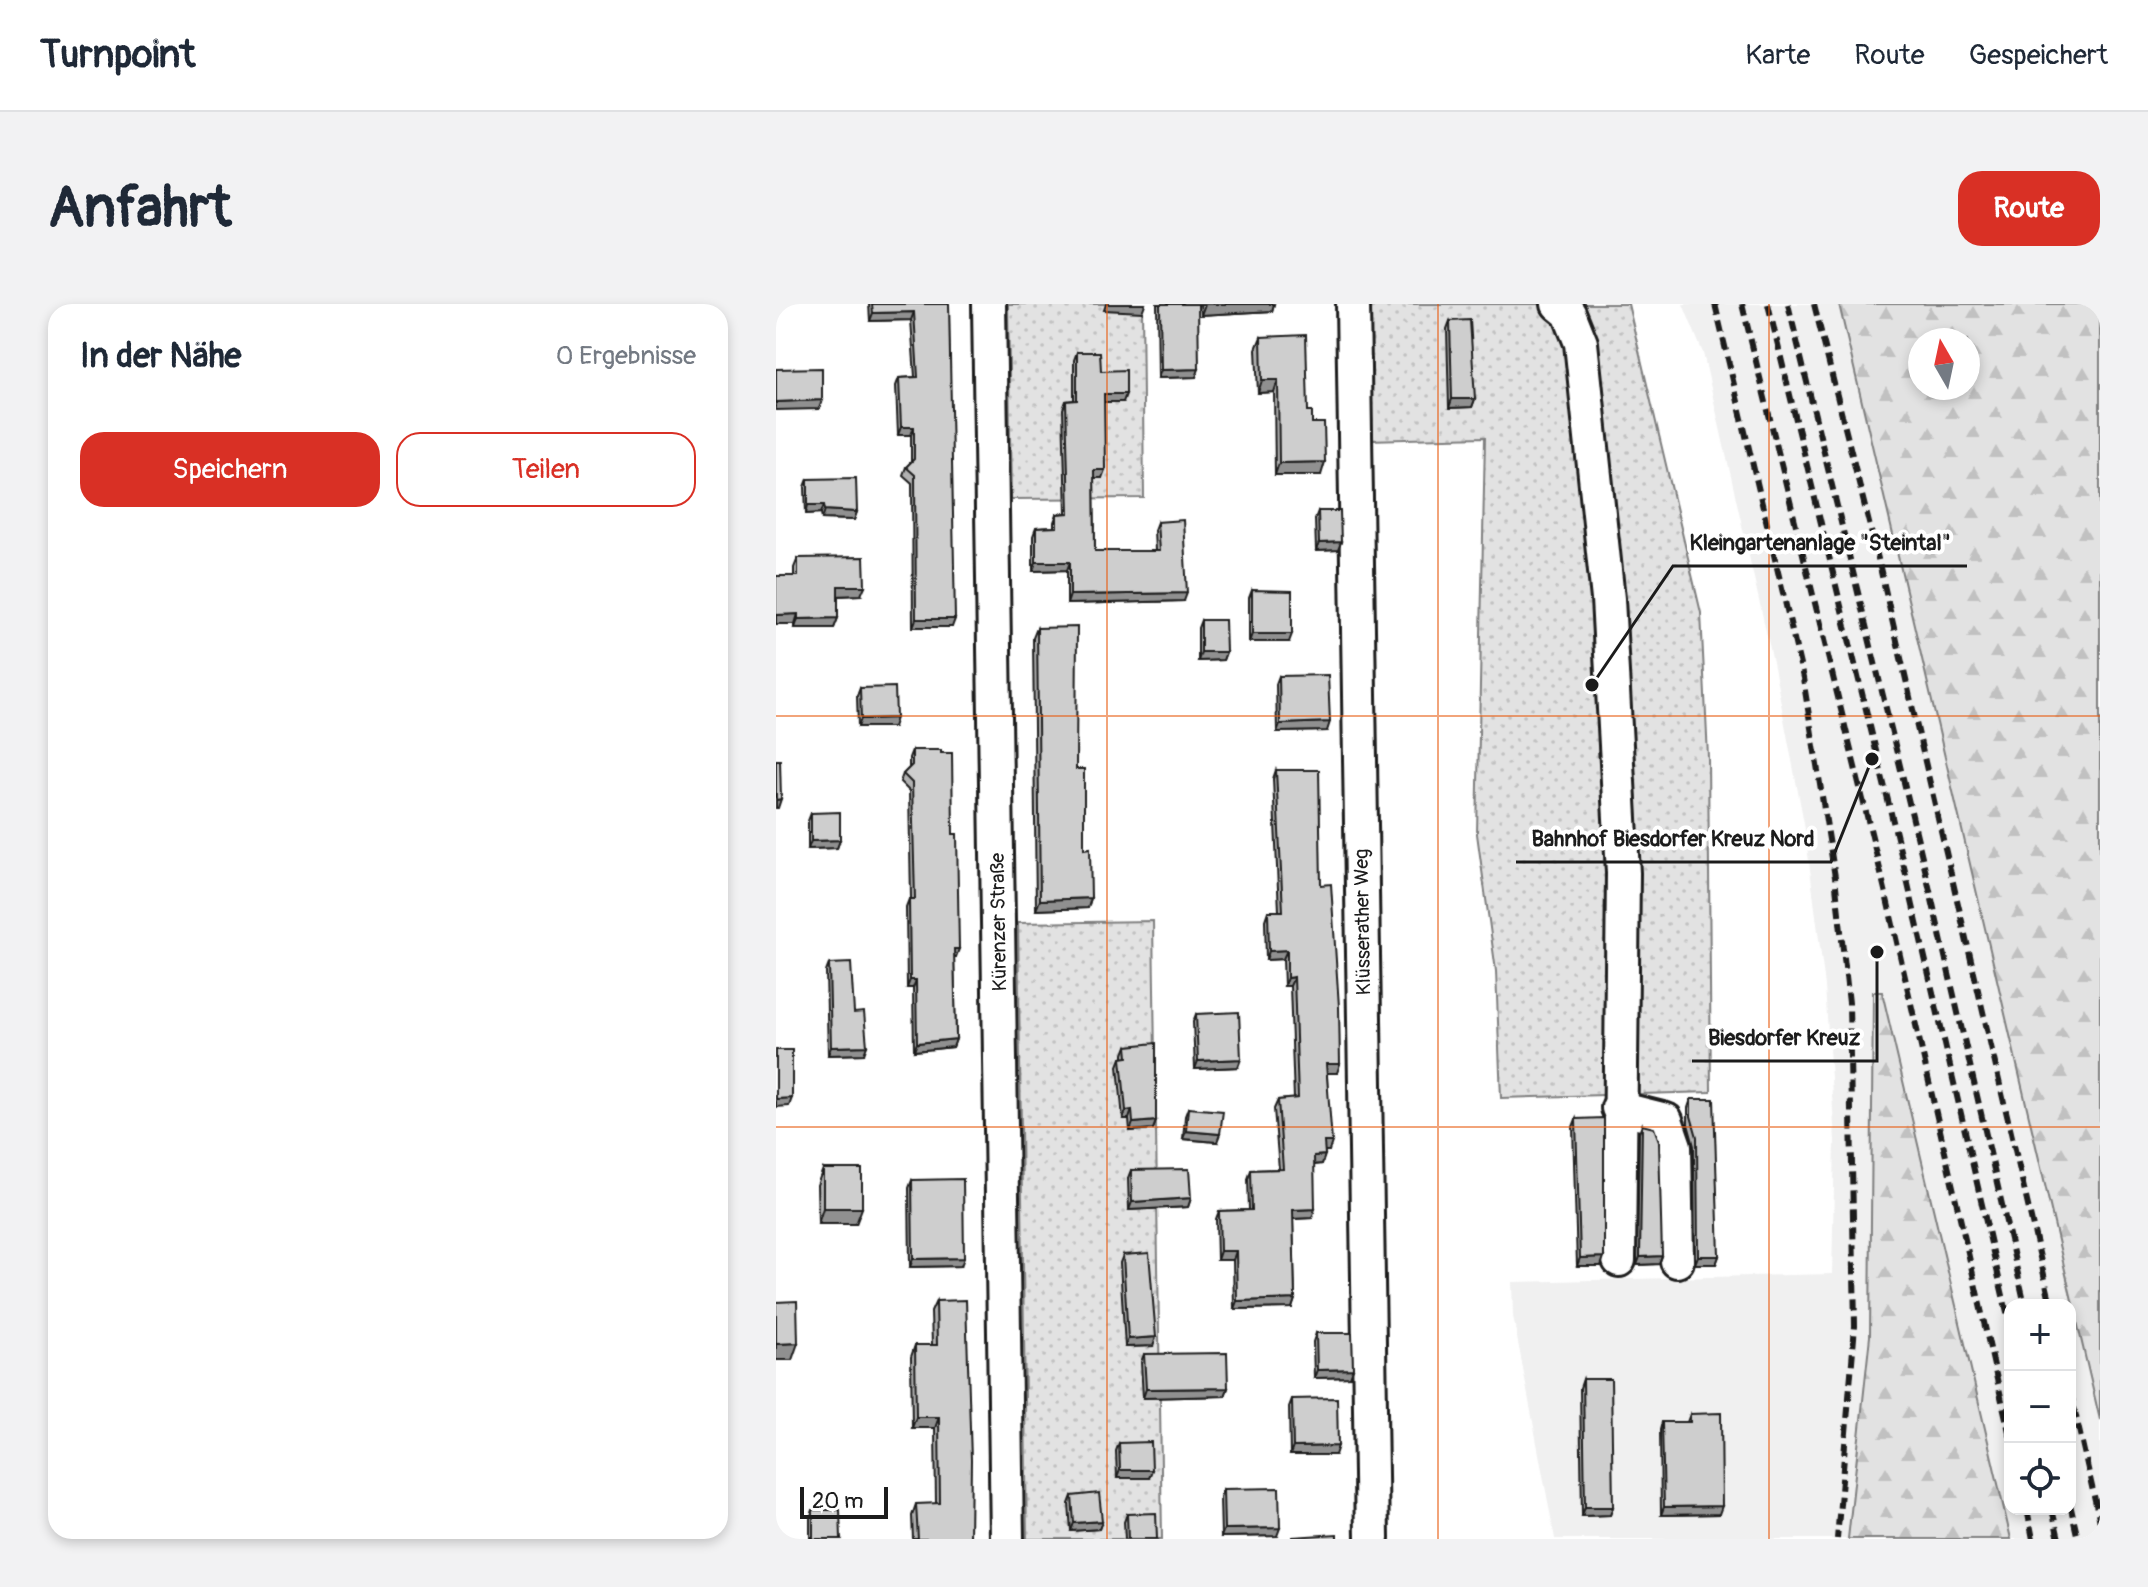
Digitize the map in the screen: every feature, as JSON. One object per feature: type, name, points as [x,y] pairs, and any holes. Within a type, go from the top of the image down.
[{"type":"street","name":"Kürenzer Straße","points":[[989,304],[1007,1539]]},
{"type":"street","name":"Klüsserather Weg","points":[[1353,304],[1372,1539]]},
{"type":"street","points":[[1558,304],[1569,313],[1581,343],[1608,599],[1623,873],[1618,1108],[1619,1260]]},
{"type":"street","points":[[1618,1108],[1666,1120],[1675,1146],[1677,1261]]},
{"type":"shaded area","points":[[1683,304],[1839,304],[2072,1299],[2004,1299],[2004,1509],[1882,992],[1873,993],[1870,1336],[1848,1539],[1555,1539],[1513,1316],[1512,1282],[1832,1274],[1835,1141],[1825,986],[1804,823],[1773,662],[1703,353]]},
{"type":"shaded area","points":[[2076,1317],[2100,1420],[2100,1539],[2011,1539],[2005,1515],[2076,1515]]},
{"type":"green space","points":[[1008,304],[1142,304],[1144,498],[1011,499]]},
{"type":"green space","points":[[1365,304],[1628,304],[1701,613],[1708,757],[1711,1092],[1501,1098],[1496,971],[1477,834],[1485,437],[1367,440]]},
{"type":"green space","points":[[1839,304],[2100,304],[2100,1420],[2076,1317],[2076,1299],[2072,1299]]},
{"type":"green space","points":[[1153,921],[1162,1539],[1027,1539],[1018,923]]},
{"type":"green space","points":[[1873,992],[1882,992],[2011,1539],[1848,1539],[1870,1336]]},
{"type":"building","points":[[872,304],[949,304],[955,619],[916,619],[915,475],[906,467],[914,459],[914,427],[901,427],[899,378],[918,377],[914,312],[873,313]]},
{"type":"building","points":[[1160,304],[1198,304],[1199,369],[1161,370]]},
{"type":"building","points":[[1470,320],[1475,399],[1452,399],[1450,321]]},
{"type":"building","points":[[1306,335],[1308,411],[1312,411],[1312,423],[1324,423],[1325,462],[1279,463],[1278,380],[1262,380],[1261,337]]},
{"type":"building","points":[[1077,352],[1100,352],[1101,371],[1126,370],[1126,394],[1104,394],[1105,470],[1094,470],[1095,551],[1159,551],[1157,522],[1183,520],[1187,593],[1070,595],[1070,562],[1036,562],[1036,528],[1057,527],[1057,514],[1069,513],[1066,401],[1077,400]]},
{"type":"building","points":[[822,368],[822,400],[776,402],[776,369]]},
{"type":"building","points":[[856,478],[857,512],[825,510],[824,505],[808,505],[808,479]]},
{"type":"building","points":[[1318,511],[1340,511],[1341,542],[1319,543]]},
{"type":"building","points":[[864,557],[865,586],[838,586],[838,618],[798,619],[798,614],[776,615],[776,576],[798,576],[798,558]]},
{"type":"building","points":[[1252,590],[1292,591],[1292,634],[1252,634]]},
{"type":"building","points":[[1201,620],[1225,620],[1226,652],[1201,652]]},
{"type":"building","points":[[1077,627],[1076,769],[1084,769],[1084,849],[1090,848],[1091,898],[1040,900],[1037,628]]},
{"type":"building","points":[[1328,675],[1330,722],[1280,724],[1279,676]]},
{"type":"building","points":[[895,687],[896,718],[861,719],[860,688]]},
{"type":"building","points":[[912,750],[952,753],[959,949],[954,949],[956,1039],[917,1043],[916,980],[910,980],[909,899],[915,899],[912,783],[903,774],[912,765]]},
{"type":"building","points":[[776,760],[780,760],[781,799],[776,800]]},
{"type":"building","points":[[1276,770],[1319,770],[1321,885],[1331,884],[1340,1064],[1326,1064],[1332,1142],[1324,1142],[1325,1155],[1314,1156],[1315,1209],[1293,1210],[1295,1299],[1237,1301],[1236,1251],[1220,1251],[1219,1211],[1252,1210],[1251,1170],[1283,1169],[1278,1100],[1298,1098],[1294,977],[1287,978],[1287,950],[1269,951],[1268,911],[1283,911]]},
{"type":"building","points":[[840,812],[840,840],[811,841],[811,813]]},
{"type":"building","points":[[851,963],[854,1013],[864,1012],[867,1046],[831,1047],[829,964]]},
{"type":"building","points":[[1239,1012],[1241,1059],[1198,1061],[1196,1014]]},
{"type":"building","points":[[1156,1043],[1156,1121],[1133,1123],[1132,1110],[1126,1111],[1121,1058],[1128,1057],[1127,1046]]},
{"type":"building","points":[[776,1050],[792,1050],[792,1098],[776,1099]]},
{"type":"building","points":[[1691,1099],[1714,1099],[1719,1256],[1698,1256],[1697,1137],[1691,1116]]},
{"type":"building","points":[[1188,1108],[1223,1111],[1220,1134],[1186,1131]]},
{"type":"building","points":[[1604,1118],[1604,1257],[1580,1258],[1576,1119]]},
{"type":"building","points":[[1642,1125],[1654,1128],[1659,1141],[1662,1256],[1640,1257]]},
{"type":"building","points":[[823,1169],[862,1169],[862,1208],[823,1208]]},
{"type":"building","points":[[1189,1169],[1191,1198],[1132,1202],[1131,1170]]},
{"type":"building","points":[[963,1179],[964,1258],[913,1259],[912,1180]]},
{"type":"building","points":[[1149,1253],[1156,1337],[1128,1339],[1123,1255]]},
{"type":"building","points":[[966,1300],[970,1539],[918,1539],[916,1504],[940,1503],[939,1417],[916,1417],[915,1345],[937,1345],[936,1301]]},
{"type":"building","points":[[797,1301],[798,1343],[776,1344],[776,1302]]},
{"type":"building","points":[[1316,1333],[1352,1333],[1353,1369],[1317,1370]]},
{"type":"building","points":[[1227,1353],[1228,1388],[1146,1389],[1144,1354]]},
{"type":"building","points":[[1583,1379],[1611,1379],[1613,1507],[1585,1507]]},
{"type":"building","points":[[1337,1398],[1338,1446],[1293,1447],[1292,1399]]},
{"type":"building","points":[[1721,1413],[1722,1506],[1664,1507],[1662,1422],[1690,1422],[1690,1414]]},
{"type":"building","points":[[1151,1442],[1152,1470],[1120,1470],[1119,1443]]},
{"type":"building","points":[[1279,1488],[1280,1528],[1224,1529],[1223,1489]]},
{"type":"building","points":[[1099,1493],[1102,1521],[1074,1523],[1072,1496]]},
{"type":"building","points":[[813,1510],[840,1510],[841,1539],[813,1539]]},
{"type":"building","points":[[1156,1513],[1157,1539],[1128,1539],[1127,1514]]},
{"type":"building","points":[[1337,1534],[1337,1539],[1293,1539],[1293,1537]]},
{"type":"railway","points":[[1715,304],[1803,678],[1835,877],[1849,1003],[1855,1326],[1837,1539]]},
{"type":"railway","points":[[1742,304],[1885,890],[2004,1410]]},
{"type":"railway","points":[[1768,304],[1905,871],[2004,1300]]},
{"type":"railway","points":[[1788,304],[1925,869],[2024,1299]]},
{"type":"railway","points":[[1814,304],[1878,559],[2050,1299]]},
{"type":"railway","points":[[2076,1416],[2100,1522]]},
{"type":"railway","points":[[2028,1515],[2033,1539]]},
{"type":"railway","points":[[2053,1515],[2059,1539]]},
{"type":"railway","points":[[2073,1515],[2078,1539]]},
{"type":"place","name":"Kleingartenanlage \"Steintal\"","points":[[1592,685]]},
{"type":"place","name":"Bahnhof Biesdorfer Kreuz Nord","points":[[1872,759]]},
{"type":"place","name":"Biesdorfer Kreuz","points":[[1877,952]]}]
